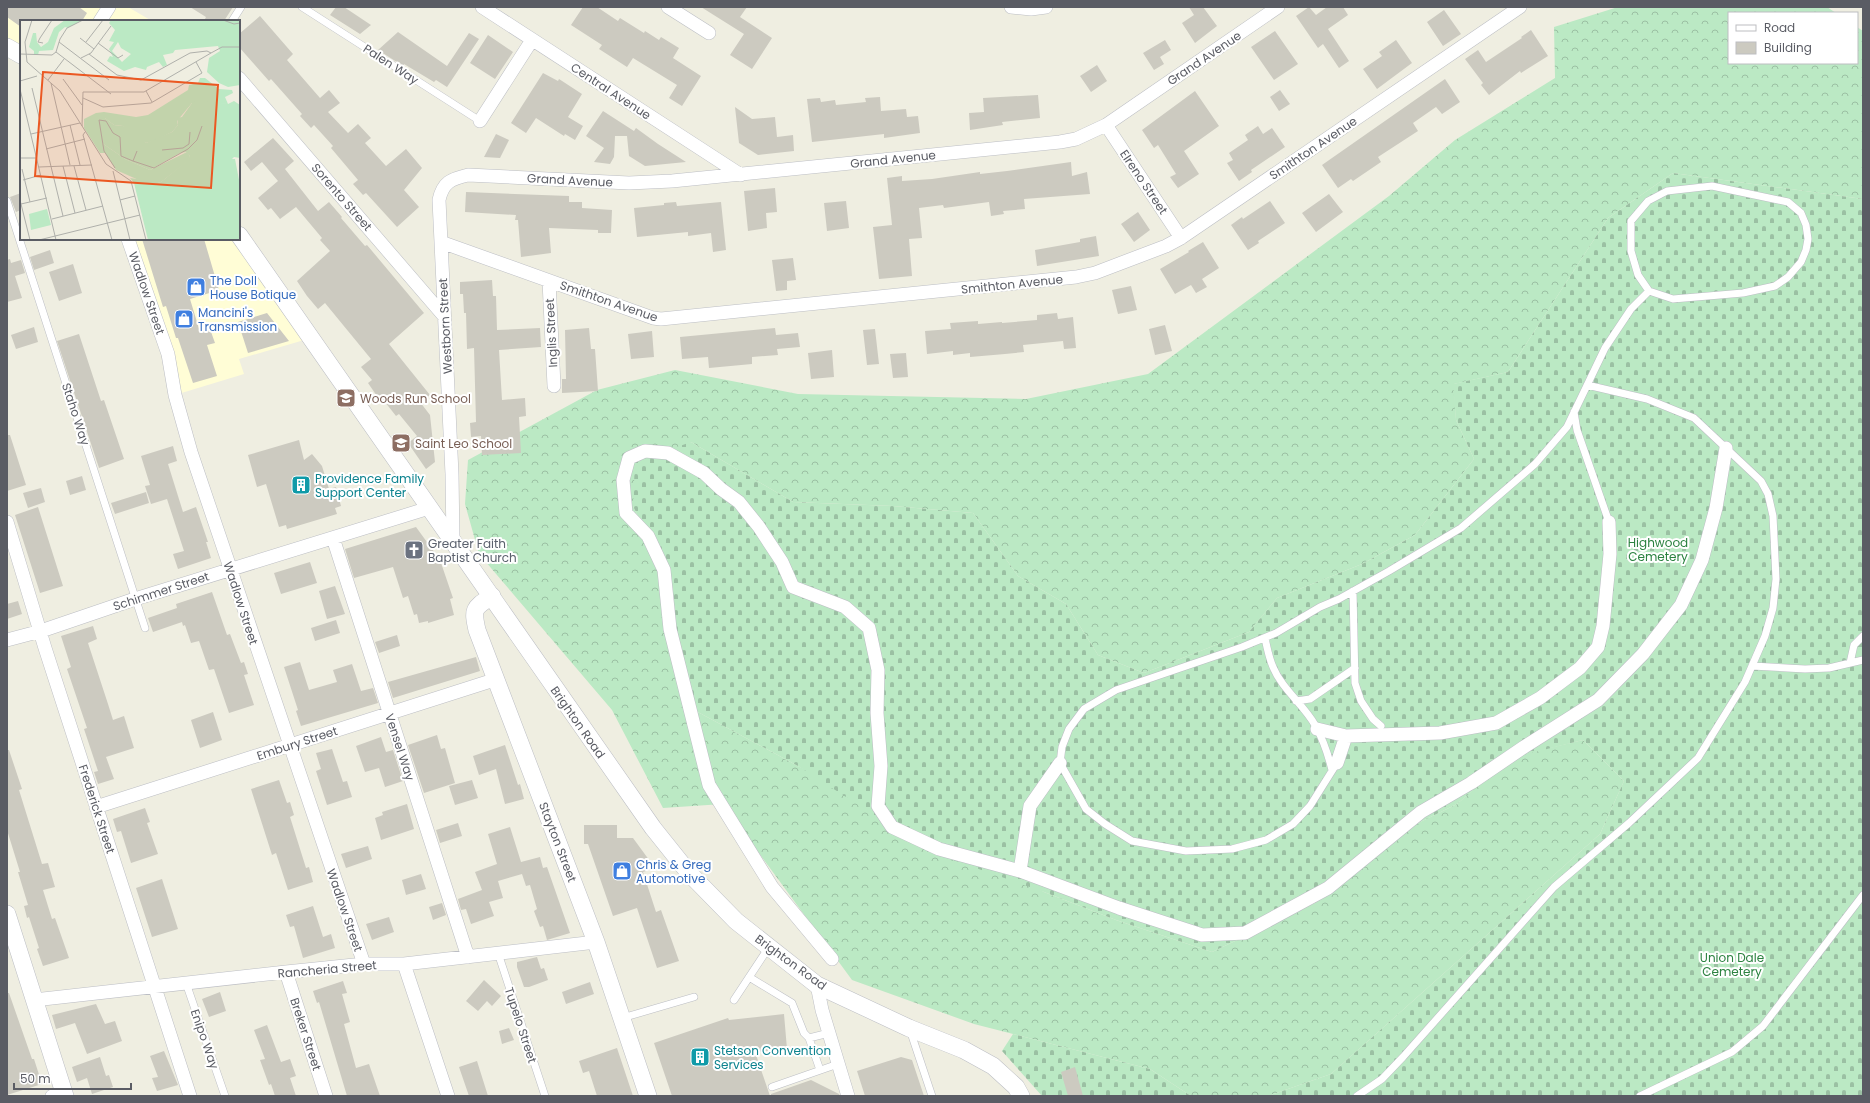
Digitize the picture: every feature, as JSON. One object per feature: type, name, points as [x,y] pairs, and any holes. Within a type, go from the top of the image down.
[{"type":"street","points":[[101,20],[109,7]]},
{"type":"street","name":"Central Avenue","points":[[482,7],[741,175]]},
{"type":"street","points":[[668,7],[709,33]]},
{"type":"street","points":[[1011,7],[1031,9],[1046,7]]},
{"type":"street","name":"Grand Avenue","points":[[468,175],[630,183],[741,175],[1060,142],[1076,139],[1106,125],[1278,7]]},
{"type":"street","name":"Smithton Avenue","points":[[441,242],[653,318],[670,319],[1076,277],[1102,270],[1166,246],[1181,238],[1520,7]]},
{"type":"street","points":[[480,121],[532,40]]},
{"type":"street","points":[[7,46],[20,54]]},
{"type":"street","name":"Sorento Street","points":[[240,79],[444,316]]},
{"type":"street","name":"Elreno Street","points":[[1106,125],[1181,238]]},
{"type":"street","name":"Westborn Street","points":[[454,541],[439,200],[441,190],[447,183],[456,177],[468,175]]},
{"type":"street","name":"Brighton Road","points":[[240,236],[653,828],[689,873],[736,921],[818,985],[909,1028],[964,1050],[993,1066],[1016,1087],[1021,1096]]},
{"type":"street","name":"Wadlow Street","points":[[128,240],[168,354],[175,395],[191,452],[289,746],[364,964]]},
{"type":"street","name":"Inglis Street","points":[[549,281],[554,386]]},
{"type":"street","points":[[832,959],[772,887],[709,785],[670,629],[664,570],[648,536],[626,513],[623,480],[630,458],[645,451],[668,453],[704,473],[721,490],[739,502],[759,527],[782,562],[793,587],[845,607],[869,628],[878,670],[877,713],[881,766],[878,806],[892,827],[939,849],[1020,871],[1119,908],[1202,935],[1245,933],[1328,888],[1421,812],[1471,783],[1598,700],[1643,654],[1681,605],[1702,560],[1716,508],[1726,448]]},
{"type":"street","name":"Schimmer Street","points":[[7,640],[41,631],[135,598],[430,508]]},
{"type":"street","name":"Frederick Street","points":[[7,522],[96,807],[190,1096]]},
{"type":"street","points":[[1317,730],[1346,736],[1385,730],[1440,733],[1496,723],[1540,698],[1580,668],[1598,647],[1603,626],[1610,554],[1609,522]]},
{"type":"street","name":"Vensel Way","points":[[332,538],[468,957]]},
{"type":"street","name":"Stayton Street","points":[[492,596],[475,608],[473,615],[476,630],[497,679],[596,942],[648,1096]]},
{"type":"street","name":"Embury Street","points":[[96,807],[497,679]]},
{"type":"street","points":[[1335,767],[1346,736]]},
{"type":"street","points":[[1020,871],[1030,806],[1060,762]]},
{"type":"street","points":[[7,914],[34,1000],[60,1095]]},
{"type":"street","name":"Rancheria Street","points":[[34,1000],[364,964],[404,964],[596,942]]},
{"type":"street","points":[[404,964],[448,1096]]},
{"type":"street","name":"Breker Street","points":[[286,972],[326,1096]]},
{"type":"street","points":[[818,985],[829,1033],[848,1096]]},
{"type":"lane","points":[[233,20],[241,7]]},
{"type":"lane","name":"Palen Way","points":[[302,7],[480,121]]},
{"type":"lane","points":[[1712,186],[1788,202],[1800,213],[1806,225],[1808,239],[1806,250],[1801,262],[1795,270],[1775,286],[1743,293],[1673,299],[1649,291],[1638,275],[1631,252],[1631,220],[1648,201],[1667,191],[1712,186]]},
{"type":"lane","name":"Staho Way","points":[[7,201],[144,628]]},
{"type":"lane","points":[[1265,638],[1268,656],[1273,669],[1317,730],[1335,767],[1310,806],[1294,824],[1266,840],[1232,848],[1186,851],[1132,841],[1104,824],[1086,809],[1060,762],[1062,747],[1069,729],[1084,709],[1116,690],[1265,638],[1353,591],[1434,545],[1476,516],[1535,464],[1567,427],[1605,348],[1631,309],[1649,291]]},
{"type":"lane","points":[[1357,1096],[1382,1079],[1403,1057],[1554,887],[1629,822],[1698,758],[1745,682],[1765,636],[1773,608],[1776,579],[1774,516],[1768,494],[1760,481],[1694,418],[1647,399],[1587,385]]},
{"type":"lane","points":[[1574,412],[1577,430],[1609,522]]},
{"type":"lane","points":[[1353,591],[1355,683],[1361,701],[1372,719],[1385,730]]},
{"type":"lane","points":[[1850,663],[1854,645],[1863,636]]},
{"type":"lane","points":[[1752,666],[1805,669],[1829,668],[1863,660]]},
{"type":"lane","points":[[1296,701],[1310,699],[1355,668]]},
{"type":"lane","points":[[1640,1096],[1732,1052],[1763,1026],[1863,895]]},
{"type":"lane","points":[[734,1000],[769,947]]},
{"type":"lane","name":"Tupelo Street","points":[[498,953],[545,1096]]},
{"type":"lane","points":[[750,977],[792,1003],[804,1033],[810,1038],[820,1070]]},
{"type":"lane","name":"Enipo Way","points":[[186,983],[225,1096]]},
{"type":"lane","points":[[622,1018],[694,997]]},
{"type":"lane","points":[[909,1028],[932,1096]]},
{"type":"lane","points":[[810,1038],[829,1033]]},
{"type":"lane","points":[[772,1086],[838,1064]]},
{"type":"shaded area","points":[[7,7],[128,7],[150,20],[20,20],[20,54],[7,47]]},
{"type":"shaded area","points":[[128,240],[240,240],[311,338],[239,359],[244,374],[175,395]]},
{"type":"green space","points":[[1618,7],[1827,7],[1834,12],[1728,12],[1728,64],[1858,64],[1858,28],[1863,31],[1863,199],[1673,173],[1608,218],[1508,372],[1454,384],[1456,420],[1474,459],[1415,535],[1362,564],[1277,598],[1249,632],[1144,673],[1098,655],[1066,604],[1018,576],[973,513],[893,506],[793,502],[691,442],[633,506],[663,567],[683,704],[798,766],[1044,892],[1116,920],[1212,952],[1315,903],[1406,829],[1457,804],[1511,757],[1583,740],[1624,781],[1600,834],[1331,1074],[1268,1096],[1191,1096],[1150,1069],[974,1024],[852,980],[723,804],[663,808],[612,710],[479,554],[465,504],[468,460],[597,390],[675,370],[798,394],[1026,399],[1148,374],[1389,196],[1455,140],[1555,78],[1554,27]]},
{"type":"green space","name":"Highwood Cemetery","points":[[1673,173],[1863,199],[1863,1096],[1268,1096],[1331,1074],[1600,834],[1624,781],[1583,740],[1511,758],[1457,804],[1406,829],[1315,903],[1212,952],[1116,920],[1044,892],[933,853],[798,766],[683,704],[663,567],[633,506],[635,462],[691,442],[793,502],[893,506],[973,513],[1018,576],[1066,604],[1098,655],[1144,673],[1249,632],[1277,598],[1362,564],[1415,535],[1474,459],[1456,420],[1453,384],[1508,372],[1608,218]]},
{"type":"green space","points":[[1013,1034],[1150,1069],[1191,1096],[1042,1096],[1002,1051]]},
{"type":"building","points":[[7,7],[79,7],[87,13],[83,20],[20,20],[20,26],[7,17]]},
{"type":"building","points":[[190,7],[233,7],[225,20],[204,20],[206,17]]},
{"type":"building","points":[[336,7],[344,7],[371,25],[360,34],[330,15]]},
{"type":"building","points":[[583,7],[597,7],[618,21],[620,18],[644,33],[645,31],[659,40],[661,37],[679,48],[673,58],[701,76],[682,106],[669,98],[677,85],[633,58],[627,67],[599,49],[602,45],[571,25]]},
{"type":"building","points":[[701,7],[747,7],[740,17],[772,38],[752,69],[730,55],[744,34]]},
{"type":"building","points":[[1189,7],[1203,7],[1217,26],[1195,43],[1182,23],[1194,15]]},
{"type":"building","points":[[1309,7],[1316,15],[1327,7],[1343,7],[1348,15],[1328,29],[1349,61],[1339,68],[1323,44],[1318,48],[1296,16]]},
{"type":"building","points":[[1444,10],[1461,34],[1443,46],[1427,22]]},
{"type":"building","points":[[260,16],[293,54],[287,60],[320,98],[329,90],[340,103],[328,112],[348,133],[358,124],[371,138],[365,143],[386,166],[406,149],[422,168],[404,190],[419,207],[397,227],[366,193],[363,195],[353,184],[358,180],[331,148],[333,146],[314,125],[311,128],[300,116],[302,114],[271,79],[269,81],[240,48],[240,33]]},
{"type":"building","points":[[1531,30],[1548,56],[1521,73],[1520,71],[1489,95],[1481,85],[1483,83],[1465,59],[1478,50],[1486,62],[1522,38],[1521,37]]},
{"type":"building","points":[[1275,31],[1298,64],[1274,80],[1251,47]]},
{"type":"building","points":[[398,32],[447,66],[469,33],[479,39],[447,87],[436,80],[434,82],[404,64],[403,66],[378,50]]},
{"type":"building","points":[[488,35],[513,52],[495,79],[470,63]]},
{"type":"building","points":[[1165,40],[1171,50],[1160,57],[1164,64],[1154,70],[1143,53]]},
{"type":"building","points":[[1396,40],[1412,63],[1377,89],[1363,69],[1382,56],[1379,52]]},
{"type":"building","points":[[1097,65],[1107,81],[1091,92],[1080,76]]},
{"type":"building","points":[[543,73],[558,81],[559,79],[582,94],[568,117],[583,126],[575,140],[565,134],[564,136],[536,118],[526,133],[511,123]]},
{"type":"building","points":[[1445,79],[1460,102],[1442,114],[1436,107],[1413,123],[1418,131],[1378,157],[1381,162],[1353,181],[1351,179],[1338,188],[1322,165]]},
{"type":"building","points":[[1280,90],[1290,104],[1279,111],[1270,97]]},
{"type":"building","points":[[1195,91],[1219,126],[1184,151],[1199,174],[1178,188],[1170,177],[1176,174],[1158,145],[1154,148],[1142,130]]},
{"type":"building","points":[[1038,95],[1040,118],[1002,122],[1003,125],[970,130],[969,113],[984,112],[983,98]]},
{"type":"building","points":[[880,97],[881,111],[906,109],[907,117],[918,116],[920,133],[884,138],[884,134],[812,142],[807,99],[820,98],[821,102],[835,100],[836,105],[866,102],[865,98]]},
{"type":"building","points":[[735,107],[752,119],[775,117],[777,137],[793,135],[794,151],[758,155],[739,143]]},
{"type":"building","points":[[603,111],[634,131],[636,128],[686,162],[645,166],[629,156],[627,136],[615,136],[614,157],[610,164],[594,162],[604,148],[586,136]]},
{"type":"building","points":[[1258,126],[1263,134],[1272,128],[1285,147],[1251,170],[1252,172],[1239,181],[1227,163],[1233,160],[1229,153],[1248,140],[1245,135]]},
{"type":"building","points":[[496,134],[509,140],[500,158],[484,157]]},
{"type":"building","points":[[273,138],[294,161],[285,169],[318,211],[329,202],[342,217],[341,218],[365,246],[367,245],[424,313],[389,344],[430,395],[420,402],[430,415],[435,462],[426,469],[408,443],[417,436],[399,414],[396,416],[381,397],[379,399],[368,383],[372,380],[361,367],[371,359],[325,303],[318,309],[297,281],[330,251],[320,240],[322,238],[296,207],[280,219],[271,208],[268,210],[258,198],[278,181],[262,162],[251,171],[244,162]]},
{"type":"building","points":[[1071,162],[1072,176],[1087,172],[1090,194],[1024,199],[1025,209],[1003,211],[1004,214],[991,216],[989,202],[944,208],[943,205],[919,208],[922,238],[909,239],[912,276],[879,279],[873,227],[892,225],[887,178],[902,176],[902,181],[932,179]]},
{"type":"building","points":[[775,188],[777,212],[766,213],[767,228],[748,231],[744,191]]},
{"type":"building","points":[[466,192],[569,196],[569,202],[582,202],[582,208],[612,210],[611,233],[598,233],[598,230],[549,228],[551,253],[521,257],[518,220],[515,220],[516,215],[465,212]]},
{"type":"building","points":[[20,193],[20,210],[16,212],[10,197]]},
{"type":"building","points":[[1329,194],[1343,212],[1316,232],[1302,213]]},
{"type":"building","points":[[846,201],[849,228],[827,231],[824,203]]},
{"type":"building","points":[[1270,201],[1285,223],[1258,241],[1259,243],[1248,250],[1231,225]]},
{"type":"building","points":[[676,202],[677,206],[721,202],[726,250],[713,252],[711,233],[688,236],[688,232],[637,237],[634,208],[664,205],[664,203]]},
{"type":"building","points":[[1138,212],[1150,230],[1134,242],[1121,224]]},
{"type":"building","points":[[1096,236],[1099,256],[1037,266],[1035,250],[1080,242],[1080,239]]},
{"type":"building","points":[[142,240],[204,240],[219,290],[190,299],[200,332],[210,329],[215,343],[207,345],[217,376],[193,383],[166,306],[163,307]]},
{"type":"building","points":[[1203,242],[1219,268],[1202,279],[1207,287],[1196,293],[1191,285],[1175,294],[1160,269]]},
{"type":"building","points":[[50,250],[54,263],[34,270],[30,257]]},
{"type":"building","points":[[793,258],[796,280],[787,281],[787,290],[776,291],[772,260]]},
{"type":"building","points":[[10,259],[11,263],[21,260],[25,273],[15,276],[22,298],[7,302],[7,260]]},
{"type":"building","points":[[73,264],[82,293],[59,301],[49,272]]},
{"type":"building","points":[[492,280],[493,296],[496,296],[497,330],[540,328],[541,347],[499,350],[502,400],[525,398],[526,416],[519,417],[521,453],[482,455],[481,436],[471,437],[470,423],[476,422],[474,348],[467,349],[466,313],[464,313],[463,294],[460,294],[460,282]]},
{"type":"building","points":[[1131,286],[1137,310],[1118,314],[1112,290]]},
{"type":"building","points":[[267,313],[289,341],[248,353],[238,322]]},
{"type":"building","points":[[1057,313],[1058,319],[1073,317],[1076,348],[1064,349],[1063,341],[1023,345],[1024,352],[1005,354],[970,357],[970,353],[953,355],[953,351],[927,354],[925,331],[951,329],[950,323],[978,321],[978,324],[1037,320],[1037,315]]},
{"type":"building","points":[[1165,325],[1172,351],[1155,355],[1149,329]]},
{"type":"building","points":[[34,327],[38,342],[16,349],[11,335]]},
{"type":"building","points":[[589,328],[591,349],[595,349],[598,391],[562,393],[562,379],[566,379],[565,330]]},
{"type":"building","points":[[775,328],[776,335],[798,333],[800,347],[777,349],[778,355],[752,357],[752,364],[709,368],[708,357],[682,359],[680,337]]},
{"type":"building","points":[[875,329],[879,364],[867,365],[863,330]]},
{"type":"building","points":[[652,331],[654,357],[631,359],[628,334]]},
{"type":"building","points":[[79,334],[101,401],[104,400],[124,459],[99,468],[57,341]]},
{"type":"building","points":[[832,350],[834,377],[811,379],[808,353]]},
{"type":"building","points":[[906,353],[908,377],[893,378],[890,354]]},
{"type":"building","points":[[7,435],[10,435],[26,485],[7,491]]},
{"type":"building","name":"Providence Family Support Center","points":[[299,440],[304,460],[312,454],[322,466],[329,489],[336,487],[341,506],[335,508],[337,514],[287,529],[286,525],[279,527],[266,484],[257,487],[248,455]]},
{"type":"building","points":[[173,446],[177,461],[168,464],[183,512],[196,507],[208,542],[206,542],[211,558],[178,569],[173,554],[184,551],[167,499],[151,504],[145,486],[150,485],[141,456]]},
{"type":"building","points":[[82,476],[86,490],[70,495],[66,481]]},
{"type":"building","points":[[41,488],[45,502],[28,508],[23,493]]},
{"type":"building","points":[[146,492],[149,503],[115,514],[111,503]]},
{"type":"building","points":[[38,507],[63,586],[40,593],[15,515]]},
{"type":"building","points":[[416,527],[440,560],[453,598],[450,599],[454,615],[428,623],[428,621],[419,623],[417,614],[414,615],[408,596],[403,598],[393,567],[354,578],[345,549]]},
{"type":"building","points":[[310,562],[317,583],[281,594],[274,573]]},
{"type":"building","points":[[335,586],[345,614],[327,619],[319,591]]},
{"type":"building","points":[[212,592],[227,635],[230,634],[241,663],[244,662],[248,674],[244,675],[254,705],[229,713],[214,669],[209,670],[199,641],[191,643],[185,625],[183,626],[182,622],[153,632],[148,618],[177,608],[176,604]]},
{"type":"building","points":[[18,601],[22,614],[7,619],[7,604]]},
{"type":"building","points":[[336,620],[340,633],[315,641],[311,628]]},
{"type":"building","points":[[93,626],[97,639],[88,643],[113,720],[124,716],[134,748],[106,757],[114,779],[98,784],[94,772],[98,771],[84,729],[87,728],[67,669],[71,667],[61,636]]},
{"type":"building","points":[[397,635],[400,646],[379,653],[375,642]]},
{"type":"building","points":[[476,657],[480,671],[393,698],[388,682]]},
{"type":"building","points":[[300,662],[309,690],[337,682],[333,670],[352,664],[361,691],[373,688],[378,703],[301,726],[296,711],[298,710],[284,667]]},
{"type":"building","points":[[213,712],[222,740],[200,748],[191,720]]},
{"type":"building","points":[[437,735],[441,749],[445,748],[455,783],[424,793],[408,745]]},
{"type":"building","points":[[381,737],[386,752],[393,750],[403,781],[385,787],[379,768],[365,772],[356,746]]},
{"type":"building","points":[[505,745],[518,785],[520,784],[524,799],[505,804],[496,769],[479,775],[473,756]]},
{"type":"building","points":[[332,749],[343,782],[347,781],[352,797],[327,805],[316,771],[321,769],[316,753]]},
{"type":"building","points":[[7,750],[9,750],[22,789],[19,790],[42,864],[48,863],[55,887],[43,890],[52,919],[55,918],[69,958],[43,966],[29,917],[27,918],[24,906],[28,905],[7,830]]},
{"type":"building","points":[[279,780],[287,803],[290,802],[294,815],[290,817],[306,868],[309,867],[313,882],[288,890],[276,853],[272,855],[251,789]]},
{"type":"building","points":[[472,780],[478,798],[455,805],[449,786]]},
{"type":"building","points":[[407,804],[414,829],[381,840],[375,818],[383,815],[382,812]]},
{"type":"building","points":[[145,808],[150,822],[147,823],[158,854],[131,863],[121,831],[117,832],[113,819]]},
{"type":"building","points":[[458,823],[462,836],[440,843],[436,830]]},
{"type":"building","name":"Chris & Greg Automotive","points":[[584,825],[617,825],[617,838],[633,838],[655,868],[643,872],[656,912],[661,910],[679,961],[657,968],[637,908],[613,916],[588,844],[584,844]]},
{"type":"building","points":[[510,827],[521,862],[540,857],[543,868],[547,867],[570,933],[547,940],[543,926],[540,927],[534,911],[537,909],[530,885],[526,886],[522,874],[498,881],[503,898],[489,902],[494,916],[471,924],[466,909],[461,910],[458,899],[482,890],[475,872],[497,864],[488,834]]},
{"type":"building","points":[[368,846],[372,859],[346,868],[341,854]]},
{"type":"building","points":[[421,874],[426,889],[406,895],[402,880]]},
{"type":"building","points":[[162,879],[178,929],[152,937],[136,888]]},
{"type":"building","points":[[442,903],[446,915],[433,920],[429,907]]},
{"type":"building","points":[[313,906],[323,937],[331,934],[335,948],[303,958],[294,926],[290,927],[286,915]]},
{"type":"building","points":[[389,917],[394,932],[372,940],[366,924]]},
{"type":"building","points":[[537,957],[541,969],[544,968],[548,980],[529,987],[524,987],[517,967],[517,962]]},
{"type":"building","points":[[484,980],[501,996],[492,1006],[487,1001],[478,1011],[466,1001]]},
{"type":"building","points":[[343,981],[347,993],[342,994],[350,1022],[344,1024],[356,1068],[369,1064],[380,1096],[347,1096],[319,1002],[317,1003],[313,991]]},
{"type":"building","points":[[590,982],[594,994],[566,1004],[562,992]]},
{"type":"building","points":[[220,992],[226,1011],[209,1017],[202,999]]},
{"type":"building","points":[[7,993],[9,993],[42,1084],[7,1095]]},
{"type":"building","points":[[96,1004],[105,1024],[115,1021],[122,1041],[87,1054],[75,1023],[56,1029],[52,1015]]},
{"type":"building","name":"Stetson Convention Services","points":[[784,1014],[787,1049],[755,1052],[770,1096],[672,1096],[654,1043],[728,1018],[729,1020]]},
{"type":"building","points":[[267,1025],[281,1062],[290,1059],[296,1076],[290,1078],[296,1096],[275,1096],[271,1084],[269,1085],[260,1060],[265,1059],[254,1030]]},
{"type":"building","points":[[509,1028],[514,1040],[502,1044],[499,1031]]},
{"type":"building","points":[[617,1048],[633,1096],[597,1096],[589,1071],[583,1073],[579,1061]]},
{"type":"building","points":[[164,1051],[178,1085],[157,1091],[152,1078],[158,1077],[150,1056]]},
{"type":"building","points":[[100,1057],[106,1076],[109,1075],[113,1087],[92,1094],[87,1078],[77,1082],[72,1067]]},
{"type":"building","points":[[901,1057],[912,1060],[924,1096],[865,1096],[857,1071]]},
{"type":"building","points":[[477,1061],[488,1096],[469,1096],[459,1067]]},
{"type":"building","points":[[1075,1067],[1083,1096],[1068,1096],[1061,1072]]},
{"type":"building","points":[[811,1080],[839,1094],[840,1096],[771,1096],[771,1094]]},
{"type":"place","name":"The Doll House Botique","points":[[196,287]]},
{"type":"place","name":"Mancini's Transmission","points":[[184,319]]},
{"type":"place","name":"Woods Run School","points":[[346,398]]},
{"type":"place","name":"Saint Leo School","points":[[401,443]]},
{"type":"place","name":"Providence Family Support Center","points":[[301,485]]},
{"type":"place","name":"Greater Faith Baptist Church","points":[[414,550]]},
{"type":"place","name":"Chris & Greg Automotive","points":[[622,871]]},
{"type":"place","name":"Stetson Convention Services","points":[[700,1057]]},
{"type":"park label","name":"Union Dale Cemetery","points":[[1732,964]]}]
